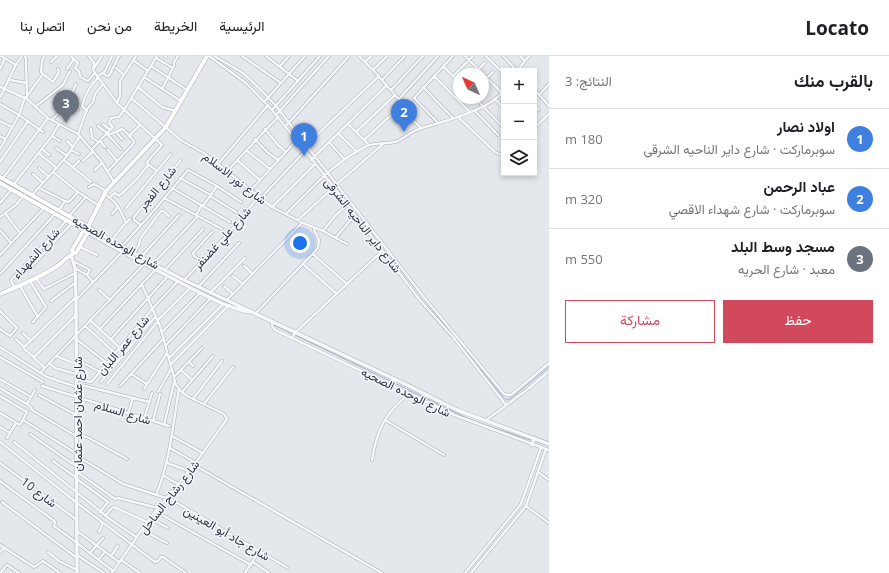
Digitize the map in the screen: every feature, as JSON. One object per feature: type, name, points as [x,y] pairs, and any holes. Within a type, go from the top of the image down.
[{"type":"main road","points":[[0,294],[30,281],[56,267],[72,254],[76,253],[105,192],[166,127],[208,56]]},
{"type":"main road","name":"شارع الوحده الصحيه","points":[[1,177],[48,204],[57,212],[86,230]]},
{"type":"main road","name":"شارع الوحده الصحيه","points":[[0,183],[44,208],[57,212]]},
{"type":"main road","points":[[72,254],[72,250],[86,230]]},
{"type":"street","points":[[1,56],[16,65]]},
{"type":"street","points":[[0,97],[10,80],[16,65],[23,56],[26,60],[26,97]]},
{"type":"street","points":[[44,56],[41,65],[42,74],[53,82],[59,72],[58,69]]},
{"type":"street","points":[[51,62],[57,56]]},
{"type":"street","points":[[71,56],[78,63],[75,68],[80,77],[87,81],[95,73]]},
{"type":"street","points":[[89,56],[94,63],[92,70]]},
{"type":"street","points":[[92,70],[101,56]]},
{"type":"street","points":[[87,111],[82,106],[90,86],[107,68],[112,56]]},
{"type":"street","points":[[103,73],[109,76],[119,56]]},
{"type":"street","points":[[117,103],[120,96],[120,82],[136,56]]},
{"type":"street","points":[[162,89],[178,56]]},
{"type":"street","name":"شارع داير الناحيه الشرقى","points":[[208,56],[243,80],[268,105],[334,187],[419,299],[453,338],[506,405]]},
{"type":"street","name":"شارع داير الناحيه الشرقى","points":[[214,56],[243,73],[276,106],[418,290],[504,394],[508,396],[513,393]]},
{"type":"street","points":[[242,56],[281,83]]},
{"type":"street","points":[[266,56],[298,81]]},
{"type":"street","points":[[280,66],[289,56]]},
{"type":"street","points":[[264,101],[305,56]]},
{"type":"street","points":[[272,110],[320,56]]},
{"type":"street","points":[[227,171],[329,56]]},
{"type":"street","points":[[285,127],[348,56]]},
{"type":"street","points":[[359,56],[379,76],[403,105],[364,140]]},
{"type":"street","points":[[365,62],[371,56]]},
{"type":"street","points":[[373,70],[387,56]]},
{"type":"street","points":[[382,80],[405,56]]},
{"type":"street","points":[[391,90],[423,56]]},
{"type":"street","points":[[399,99],[438,56]]},
{"type":"street","points":[[438,123],[414,98],[453,56]]},
{"type":"street","points":[[465,56],[477,68]]},
{"type":"street","points":[[461,68],[473,56]]},
{"type":"street","points":[[486,56],[501,71]]},
{"type":"street","points":[[503,56],[514,68]]},
{"type":"street","points":[[520,56],[525,61]]},
{"type":"street","points":[[519,68],[529,56]]},
{"type":"street","points":[[83,161],[99,141],[113,127],[109,123],[110,118],[119,116],[124,110],[157,57],[173,68]]},
{"type":"street","points":[[0,69],[5,58]]},
{"type":"street","points":[[34,106],[63,85],[68,70],[74,59]]},
{"type":"street","points":[[133,60],[148,71]]},
{"type":"street","points":[[479,68],[485,63]]},
{"type":"street","points":[[151,66],[188,91]]},
{"type":"street","points":[[443,66],[453,76]]},
{"type":"street","points":[[116,68],[124,74]]},
{"type":"street","points":[[92,70],[117,103],[162,146],[147,162],[148,164],[141,174],[119,196],[115,193],[110,197]]},
{"type":"street","points":[[489,76],[493,72]]},
{"type":"street","points":[[0,149],[19,114],[26,97],[42,74]]},
{"type":"street","name":"شارع علي غضنفر","points":[[107,384],[158,321],[202,261],[229,233],[306,146],[379,76]]},
{"type":"street","points":[[434,76],[470,112]]},
{"type":"street","points":[[144,77],[182,101]]},
{"type":"street","points":[[10,80],[27,83]]},
{"type":"street","points":[[489,80],[501,89]]},
{"type":"street","points":[[52,120],[67,104],[76,84]]},
{"type":"street","points":[[32,195],[67,156],[79,135],[88,108],[93,102],[95,94],[103,84]]},
{"type":"street","points":[[539,95],[549,84]]},
{"type":"street","points":[[311,160],[387,85]]},
{"type":"street","points":[[0,87],[26,97],[48,118],[79,135],[93,150],[114,182]]},
{"type":"street","points":[[138,87],[162,107],[171,111],[176,111]]},
{"type":"street","points":[[424,87],[454,118]]},
{"type":"street","points":[[286,214],[324,176],[345,160],[369,145],[401,140],[421,128],[458,117],[483,106],[495,99],[501,93]]},
{"type":"street","points":[[537,93],[548,104]]},
{"type":"street","points":[[356,132],[395,95]]},
{"type":"street","name":"شارع نور الاسلام","points":[[131,98],[182,141],[204,153],[272,207],[303,223],[336,237],[347,244]]},
{"type":"street","points":[[495,99],[501,105]]},
{"type":"street","points":[[54,103],[62,110]]},
{"type":"street","points":[[0,104],[19,114],[44,132]]},
{"type":"street","points":[[67,104],[78,110]]},
{"type":"street","points":[[218,164],[268,105]]},
{"type":"street","points":[[483,106],[501,125]]},
{"type":"street","points":[[474,110],[498,135]]},
{"type":"street","points":[[407,114],[421,128]]},
{"type":"street","points":[[537,125],[549,114]]},
{"type":"street","points":[[458,117],[495,152],[501,154]]},
{"type":"street","points":[[1,177],[48,118]]},
{"type":"street","points":[[0,121],[12,127]]},
{"type":"street","points":[[0,162],[28,121]]},
{"type":"street","points":[[14,184],[52,136],[58,124]]},
{"type":"street","points":[[103,124],[110,130]]},
{"type":"street","points":[[348,124],[369,145]]},
{"type":"street","points":[[130,136],[140,125]]},
{"type":"street","points":[[98,126],[120,149]]},
{"type":"street","points":[[90,129],[92,138],[99,141],[106,147]]},
{"type":"street","points":[[106,134],[111,134],[123,129],[134,141],[134,144],[108,171]]},
{"type":"street","points":[[265,129],[286,152]]},
{"type":"street","points":[[116,132],[122,139]]},
{"type":"street","points":[[338,133],[357,152]]},
{"type":"street","points":[[0,136],[6,139]]},
{"type":"street","points":[[52,136],[60,141]]},
{"type":"street","points":[[256,140],[267,152],[278,160]]},
{"type":"street","points":[[251,190],[296,141]]},
{"type":"street","points":[[67,142],[79,154]]},
{"type":"street","points":[[328,142],[345,160]]},
{"type":"street","points":[[337,184],[384,143]]},
{"type":"street","points":[[56,148],[67,156]]},
{"type":"street","points":[[42,149],[49,155]]},
{"type":"street","points":[[108,150],[117,161]]},
{"type":"street","points":[[246,150],[270,169]]},
{"type":"street","points":[[39,153],[56,168]]},
{"type":"street","points":[[126,208],[171,154]]},
{"type":"street","points":[[63,160],[92,182]]},
{"type":"street","name":"شارع الفجر","points":[[141,225],[134,220],[134,217],[181,160]]},
{"type":"street","points":[[237,160],[260,180]]},
{"type":"street","points":[[73,167],[79,161]]},
{"type":"street","points":[[95,170],[102,163]]},
{"type":"street","points":[[148,164],[157,171]]},
{"type":"street","points":[[272,207],[314,164]]},
{"type":"street","points":[[39,168],[49,177]]},
{"type":"street","points":[[122,246],[187,170],[190,170],[217,186],[240,202]]},
{"type":"street","points":[[53,172],[78,192],[98,205]]},
{"type":"street","points":[[33,174],[43,183]]},
{"type":"street","points":[[180,178],[236,212]]},
{"type":"street","points":[[89,187],[94,184],[105,192],[118,207],[126,223]]},
{"type":"street","points":[[153,264],[197,215],[202,205],[217,186]]},
{"type":"street","points":[[298,220],[334,187]]},
{"type":"street","points":[[39,188],[70,202],[78,192]]},
{"type":"street","points":[[172,188],[230,222]]},
{"type":"street","points":[[0,203],[12,190]]},
{"type":"street","points":[[0,217],[16,205],[26,191]]},
{"type":"street","points":[[19,276],[32,266],[86,197]]},
{"type":"street","points":[[164,198],[222,229]]},
{"type":"street","points":[[0,274],[57,212],[65,201]]},
{"type":"street","points":[[0,253],[48,204]]},
{"type":"street","points":[[322,231],[347,204]]},
{"type":"street","points":[[112,214],[118,207]]},
{"type":"street","points":[[134,253],[139,245],[140,239],[161,211],[169,216]]},
{"type":"street","points":[[5,213],[20,233]]},
{"type":"street","points":[[142,257],[178,215]]},
{"type":"street","points":[[336,237],[355,215]]},
{"type":"street","name":"شارع الشهداء","points":[[14,288],[11,280],[69,219]]},
{"type":"street","points":[[112,240],[130,219]]},
{"type":"street","points":[[228,300],[303,223]]},
{"type":"street","points":[[256,313],[318,248],[320,243],[313,227]]},
{"type":"street","points":[[165,270],[203,229]]},
{"type":"street","points":[[0,230],[11,243]]},
{"type":"street","name":"شارع الوحده الصحيه","points":[[86,230],[112,240],[142,257],[156,270],[178,281],[199,286],[256,313],[294,335],[410,393],[477,422],[533,441],[549,444]]},
{"type":"street","name":"شارع الوحده الصحيه","points":[[86,230],[122,251],[165,270],[201,293],[223,304],[256,313]]},
{"type":"street","points":[[202,261],[194,256],[193,253],[212,232]]},
{"type":"street","points":[[199,286],[238,243]]},
{"type":"street","points":[[79,247],[97,256]]},
{"type":"street","points":[[24,347],[76,299],[122,251]]},
{"type":"street","points":[[294,335],[382,251]]},
{"type":"street","name":"شارع عثمان احمد عثمان","points":[[72,254],[75,268],[76,299],[77,571]]},
{"type":"street","points":[[313,254],[347,284]]},
{"type":"street","points":[[211,292],[245,258]]},
{"type":"street","points":[[73,261],[90,270],[87,275]]},
{"type":"street","points":[[40,373],[146,262]]},
{"type":"street","points":[[303,264],[337,294]]},
{"type":"street","points":[[244,266],[253,274]]},
{"type":"street","points":[[75,268],[87,275],[93,282]]},
{"type":"street","points":[[100,329],[156,270]]},
{"type":"street","points":[[36,277],[44,289],[75,273]]},
{"type":"street","points":[[111,339],[168,276]]},
{"type":"street","points":[[234,276],[243,284]]},
{"type":"street","points":[[30,281],[46,307],[46,309],[33,322]]},
{"type":"street","name":"شارع عمر اللبان","points":[[76,377],[91,382],[152,309],[178,281]]},
{"type":"street","points":[[51,301],[75,283]]},
{"type":"street","points":[[20,285],[38,317]]},
{"type":"street","points":[[142,285],[164,337],[174,377],[164,425]]},
{"type":"street","points":[[224,286],[233,294]]},
{"type":"street","points":[[99,290],[110,300]]},
{"type":"street","points":[[162,332],[201,293]]},
{"type":"street","points":[[166,345],[211,298]]},
{"type":"street","points":[[170,364],[232,302]]},
{"type":"street","points":[[169,358],[223,304]]},
{"type":"street","points":[[0,311],[17,328],[11,336],[0,329]]},
{"type":"street","points":[[33,357],[76,315]]},
{"type":"street","points":[[101,382],[156,316]]},
{"type":"street","points":[[90,320],[120,348]]},
{"type":"street","name":"شارع الوحده الصحيه","points":[[273,322],[272,326],[275,330],[294,335],[456,413],[477,422],[484,421],[533,441],[541,448],[547,450]]},
{"type":"street","points":[[84,326],[115,353]]},
{"type":"street","points":[[23,333],[31,341]]},
{"type":"street","points":[[76,337],[107,363]]},
{"type":"street","points":[[120,386],[164,337]]},
{"type":"street","points":[[16,339],[24,347],[24,349],[45,368]]},
{"type":"street","points":[[0,347],[47,377],[149,402]]},
{"type":"street","points":[[174,377],[202,348]]},
{"type":"street","points":[[144,389],[168,352]]},
{"type":"street","points":[[56,356],[76,364]]},
{"type":"street","points":[[182,392],[213,356]]},
{"type":"street","points":[[0,357],[43,382]]},
{"type":"street","points":[[76,359],[100,372]]},
{"type":"street","points":[[193,399],[222,361]]},
{"type":"street","points":[[189,362],[193,366]]},
{"type":"street","points":[[49,363],[55,368],[76,377]]},
{"type":"street","points":[[516,398],[513,393],[549,363]]},
{"type":"street","points":[[174,381],[182,392],[204,404],[233,367]]},
{"type":"street","points":[[153,421],[159,393],[171,368]]},
{"type":"street","points":[[181,370],[192,380]]},
{"type":"street","points":[[484,421],[516,398],[549,370]]},
{"type":"street","points":[[131,374],[147,384]]},
{"type":"street","points":[[0,379],[31,397]]},
{"type":"street","name":"شارع السلام","points":[[42,386],[169,426]]},
{"type":"street","points":[[0,388],[30,406],[32,410],[77,435],[89,438],[127,459]]},
{"type":"street","points":[[156,495],[164,476],[167,463],[179,389]]},
{"type":"street","points":[[27,404],[35,390]]},
{"type":"street","points":[[144,419],[152,392]]},
{"type":"street","points":[[372,460],[376,438],[385,420],[394,407],[410,393]]},
{"type":"street","points":[[39,395],[77,416]]},
{"type":"street","points":[[0,396],[26,411],[22,424],[20,425],[0,413]]},
{"type":"street","points":[[128,414],[133,398]]},
{"type":"street","name":"شارع رشاح الساحل","points":[[112,572],[150,518],[195,464],[226,421],[225,415],[204,404]]},
{"type":"street","name":"شارع جاد أبو العينين","points":[[23,420],[123,484],[166,498],[288,568]]},
{"type":"street","points":[[385,420],[444,455]]},
{"type":"street","points":[[7,438],[16,423]]},
{"type":"street","points":[[0,427],[10,433]]},
{"type":"street","points":[[30,434],[77,467]]},
{"type":"street","points":[[172,436],[203,453]]},
{"type":"street","points":[[14,442],[105,516],[136,537]]},
{"type":"street","points":[[1,443],[131,545],[156,562],[163,557],[186,573]]},
{"type":"street","points":[[170,448],[382,573]]},
{"type":"street","points":[[465,573],[521,504],[541,448]]},
{"type":"street","points":[[471,573],[526,506],[547,450]]},
{"type":"street","points":[[53,461],[108,502],[100,512]]},
{"type":"street","name":"شارع 10","points":[[0,463],[77,520]]},
{"type":"street","points":[[167,463],[188,472]]},
{"type":"street","points":[[77,472],[115,499],[118,498],[158,508]]},
{"type":"street","points":[[538,472],[549,480]]},
{"type":"street","points":[[164,476],[178,484]]},
{"type":"street","points":[[0,481],[53,520],[56,528],[90,553],[112,572]]},
{"type":"street","points":[[2,502],[77,557],[104,573]]},
{"type":"street","points":[[526,506],[549,522]]},
{"type":"street","points":[[105,516],[114,507],[147,522]]},
{"type":"street","points":[[156,511],[269,573]]},
{"type":"street","points":[[150,518],[168,528]]},
{"type":"street","points":[[99,532],[103,523]]},
{"type":"street","points":[[142,530],[167,543]]},
{"type":"street","points":[[77,531],[105,552],[140,573]]},
{"type":"street","points":[[90,553],[103,538]]},
{"type":"street","points":[[0,545],[34,567],[37,567],[43,561],[60,573]]},
{"type":"street","points":[[111,556],[118,546]]},
{"type":"street","points":[[0,552],[4,547]]},
{"type":"street","points":[[245,573],[259,551]]},
{"type":"street","points":[[48,552],[64,564],[77,571]]},
{"type":"street","points":[[98,560],[105,552]]},
{"type":"street","points":[[0,572],[7,565],[18,573]]},
{"type":"waterway","points":[[388,254],[453,335]]},
{"type":"waterway","points":[[274,325],[469,419],[549,446]]},
{"type":"waterway","points":[[462,347],[507,400],[549,367]]},
{"type":"place","name":"مسجد وسط البلد","points":[[66,123]]},
{"type":"place","name":"عباد الرحمن","points":[[404,132]]},
{"type":"place","name":"اولاد نصار","points":[[304,156]]}]
